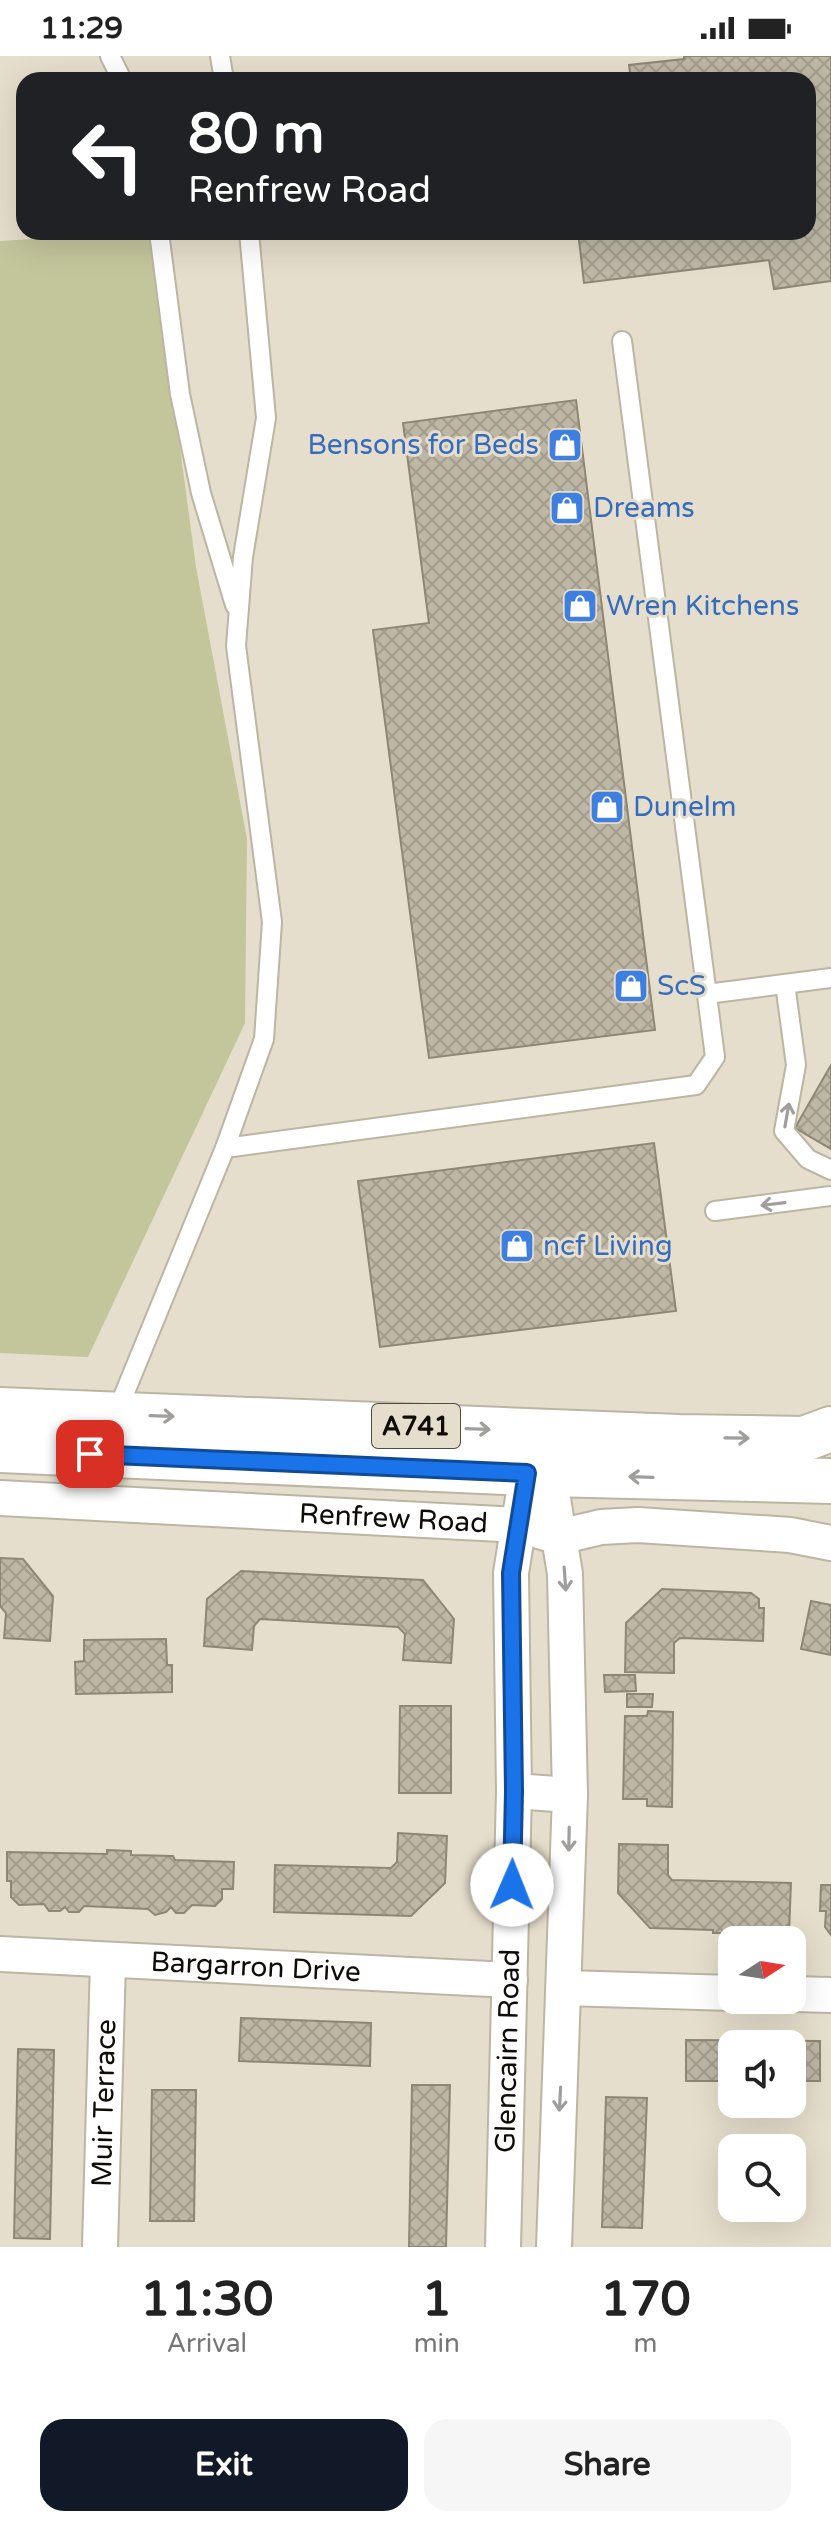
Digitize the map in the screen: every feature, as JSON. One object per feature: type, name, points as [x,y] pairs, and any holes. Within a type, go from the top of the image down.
[{"type":"main road","name":"A741","points":[[0,1410],[679,1437],[804,1439],[831,1429]]},
{"type":"main road","name":"Renfrew Road","points":[[0,1450],[538,1474],[831,1481]]},
{"type":"street","name":"Glencairn Road","points":[[503,2247],[514,1791],[511,1573],[519,1525],[538,1474]]},
{"type":"street","name":"Glencairn Road","points":[[538,1474],[559,1537],[565,1574],[570,1795],[554,2247]]},
{"type":"street","name":"Renfrew Road","points":[[0,1498],[519,1525],[559,1537]]},
{"type":"street","points":[[559,1537],[601,1527],[638,1525],[790,1535],[831,1543]]},
{"type":"street","points":[[514,1791],[570,1795]]},
{"type":"street","name":"Bargarron Drive","points":[[0,1954],[510,1980]]},
{"type":"street","name":"Muir Terrace","points":[[100,2247],[108,1961]]},
{"type":"street","points":[[565,1988],[718,1993]]},
{"type":"street","points":[[806,1994],[831,1995]]},
{"type":"street","points":[[507,2160],[557,2161]]},
{"type":"lane","points":[[160,240],[180,394],[201,493],[238,615]]},
{"type":"lane","points":[[116,1414],[225,1148],[264,1039],[272,922],[236,646],[243,557],[266,418],[250,240]]},
{"type":"lane","points":[[225,1148],[696,1085],[715,1057],[622,341]]},
{"type":"lane","points":[[707,994],[831,978]]},
{"type":"lane","points":[[785,984],[796,1065],[784,1131],[808,1159],[831,1170]]},
{"type":"lane","points":[[715,1211],[831,1196]]},
{"type":"green space","points":[[152,240],[196,567],[247,839],[245,1023],[88,1357],[0,1353],[0,241]]},
{"type":"building","points":[[684,56],[831,56],[831,281],[774,289],[769,260],[584,283],[579,240],[816,240],[816,72],[630,72],[629,65],[684,59]]},
{"type":"building","points":[[576,400],[655,1030],[429,1058],[373,630],[429,623],[403,423]]},
{"type":"building","points":[[831,1065],[831,1149],[795,1128]]},
{"type":"building","name":"ncf Living","points":[[654,1143],[676,1311],[380,1347],[358,1181]]},
{"type":"building","points":[[0,1558],[23,1559],[53,1596],[50,1641],[4,1638],[6,1613],[0,1606]]},
{"type":"building","points":[[241,1571],[423,1580],[454,1619],[451,1663],[403,1660],[405,1634],[398,1627],[260,1619],[254,1626],[252,1650],[204,1646],[207,1599]]},
{"type":"building","points":[[662,1589],[751,1593],[759,1599],[759,1608],[764,1608],[763,1641],[680,1638],[674,1643],[674,1673],[625,1672],[626,1623]]},
{"type":"building","points":[[811,1601],[831,1605],[831,1655],[801,1649]]},
{"type":"building","points":[[166,1639],[167,1665],[172,1665],[172,1692],[76,1694],[75,1662],[84,1661],[84,1640]]},
{"type":"building","points":[[604,1675],[635,1675],[636,1691],[605,1692]]},
{"type":"building","points":[[627,1694],[653,1694],[652,1707],[627,1707]]},
{"type":"building","points":[[400,1706],[451,1706],[451,1793],[399,1793]]},
{"type":"building","points":[[648,1711],[673,1712],[672,1807],[647,1806],[647,1799],[623,1799],[625,1716],[647,1716]]},
{"type":"building","points":[[398,1833],[447,1836],[445,1883],[411,1916],[274,1912],[275,1865],[391,1868],[397,1862]]},
{"type":"building","points":[[619,1844],[668,1845],[668,1875],[672,1880],[791,1883],[789,1926],[718,1926],[718,1933],[713,1933],[713,1930],[650,1928],[618,1893]]},
{"type":"building","points":[[107,1850],[131,1851],[131,1855],[173,1856],[175,1860],[234,1862],[233,1889],[222,1889],[222,1899],[215,1906],[192,1905],[184,1913],[176,1913],[171,1907],[155,1915],[148,1909],[84,1906],[79,1912],[69,1912],[65,1907],[60,1911],[49,1911],[44,1904],[19,1905],[11,1897],[11,1881],[7,1881],[7,1852],[107,1854]]},
{"type":"building","points":[[821,1885],[831,1885],[831,1935],[825,1927],[826,1911],[820,1911]]},
{"type":"building","points":[[241,2018],[371,2023],[370,2066],[239,2061]]},
{"type":"building","points":[[686,2040],[718,2040],[718,2081],[686,2081]]},
{"type":"building","points":[[806,2041],[820,2041],[820,2081],[806,2081]]},
{"type":"building","points":[[18,2049],[54,2050],[50,2239],[14,2238]]},
{"type":"building","points":[[412,2085],[450,2085],[446,2247],[409,2247]]},
{"type":"building","points":[[152,2090],[196,2090],[194,2221],[150,2221]]},
{"type":"building","points":[[606,2097],[647,2098],[642,2228],[602,2227]]},
{"type":"place","name":"Bensons for Beds","points":[[565,445]]},
{"type":"place","name":"Dreams","points":[[567,508]]},
{"type":"place","name":"Wren Kitchens","points":[[580,606]]},
{"type":"place","name":"Dunelm","points":[[607,807]]},
{"type":"place","name":"ScS","points":[[631,986]]},
{"type":"place","name":"ncf Living","points":[[517,1246]]},
{"type":"route","points":[[90,1454],[527,1473],[511,1573],[512,1885]]}]
